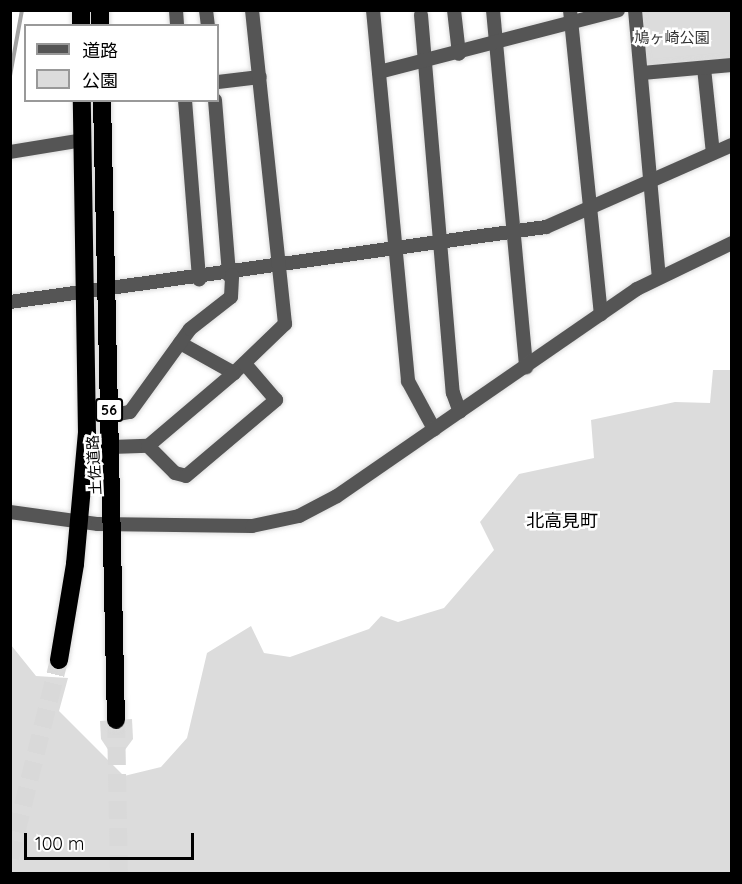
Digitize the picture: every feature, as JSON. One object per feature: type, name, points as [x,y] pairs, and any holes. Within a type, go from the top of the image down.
[{"type":"highway","name":"土佐道路","points":[[59,660],[87,433],[82,102]]},
{"type":"highway","name":"土佐道路","points":[[102,102],[109,416],[115,524],[116,720]]},
{"type":"street","points":[[111,447],[148,446],[283,332],[279,265],[252,10]]},
{"type":"street","points":[[373,10],[398,249],[408,381],[434,429]]},
{"type":"street","points":[[454,10],[459,54]]},
{"type":"street","points":[[493,10],[526,367]]},
{"type":"street","points":[[379,72],[424,64],[459,54],[571,17],[618,10]]},
{"type":"street","points":[[635,10],[659,277]]},
{"type":"street","points":[[421,15],[453,393],[460,412]]},
{"type":"street","points":[[571,17],[588,208],[602,314]]},
{"type":"street","points":[[642,73],[732,65]]},
{"type":"street","points":[[704,68],[714,153]]},
{"type":"street","points":[[219,82],[260,77]]},
{"type":"street","points":[[184,102],[199,279]]},
{"type":"street","points":[[109,416],[130,412],[202,316],[231,297],[215,102]]},
{"type":"street","points":[[10,152],[83,140]]},
{"type":"street","points":[[10,302],[230,275],[279,265],[441,244],[546,227],[732,145]]},
{"type":"street","points":[[10,512],[77,524],[278,523],[337,496],[659,277],[732,243]]},
{"type":"street","points":[[180,344],[234,373]]},
{"type":"street","points":[[148,446],[175,473],[186,476],[258,416],[276,400],[246,363]]},
{"type":"green space","name":"鳩ヶ崎公園","points":[[639,11],[731,11],[731,62],[647,68]]},
{"type":"green space","points":[[713,370],[732,370],[731,873],[11,873],[11,645],[36,676],[68,678],[59,711],[124,776],[161,767],[187,738],[207,653],[251,626],[264,653],[290,657],[369,629],[381,616],[398,622],[444,608],[494,550],[480,522],[519,474],[594,458],[591,420],[675,402],[710,403]]},
{"type":"green space","points":[[132,719],[133,739],[119,758],[113,757],[101,739],[100,721]]},
{"type":"waterway","points":[[10,76],[22,10]]},
{"type":"tunnel","points":[[10,858],[59,660]]},
{"type":"tunnel","points":[[116,720],[119,874]]},
{"type":"district","name":"北高見町","points":[[562,521]]}]
